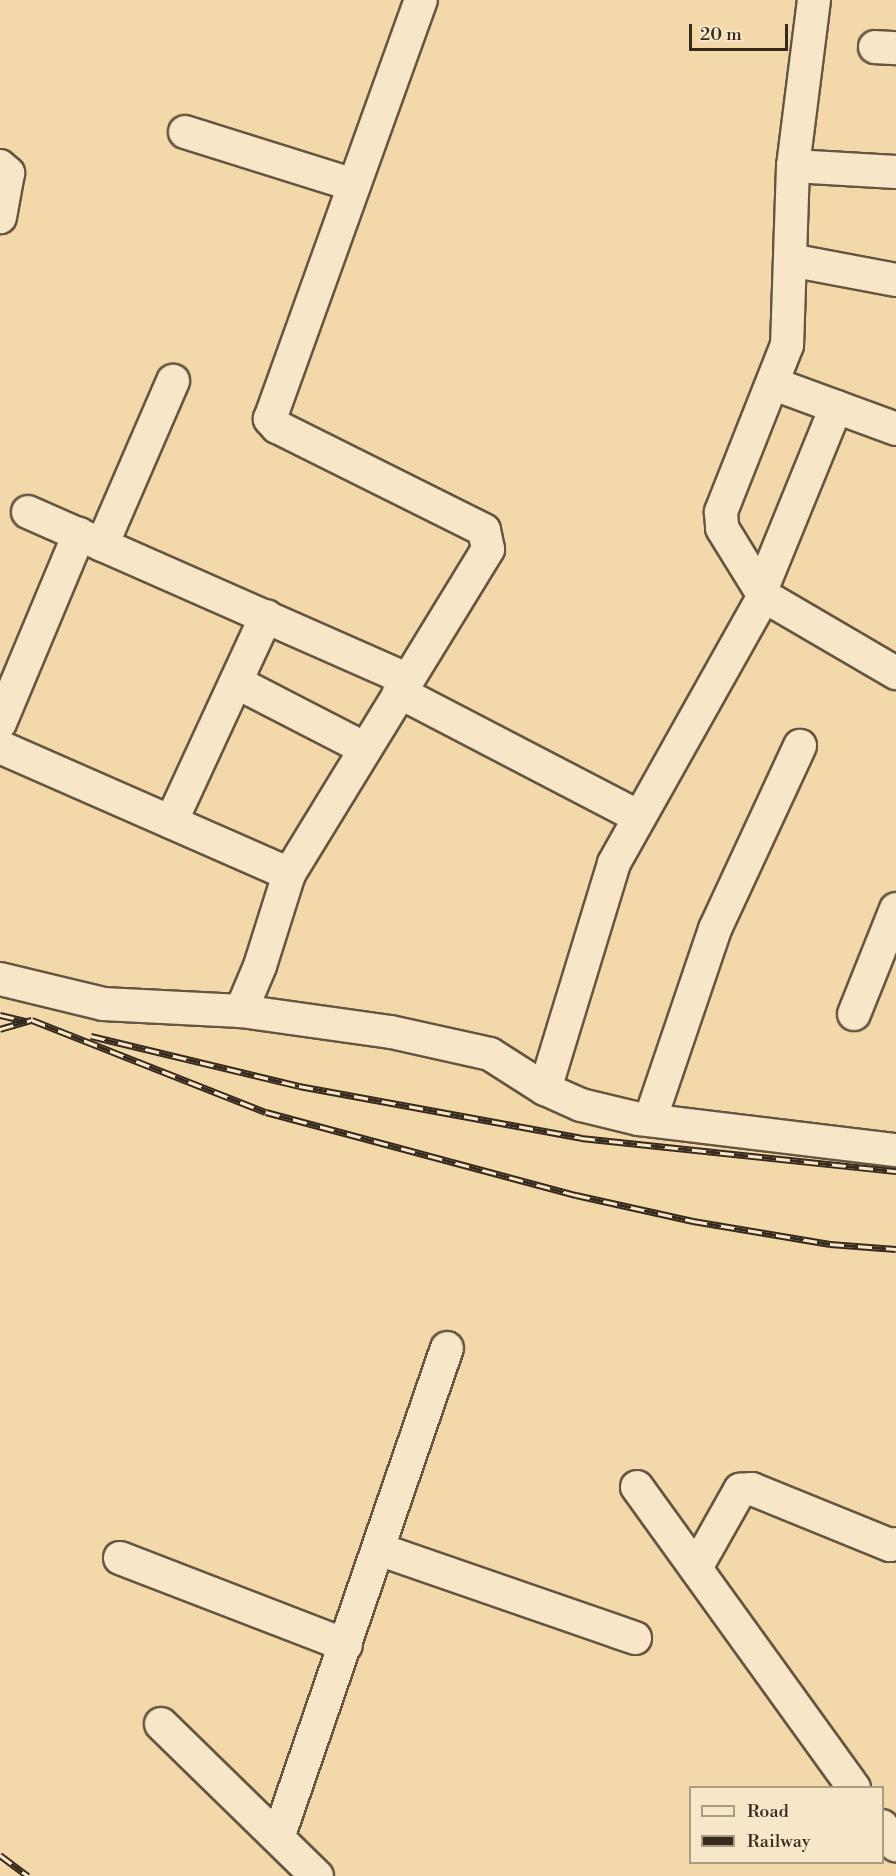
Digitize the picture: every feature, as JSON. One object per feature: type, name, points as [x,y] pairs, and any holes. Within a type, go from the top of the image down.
[{"type":"street","points":[[241,1011],[260,966],[288,874],[488,549],[488,537],[484,530],[277,427],[270,419],[421,0]]},
{"type":"street","points":[[814,0],[793,166],[787,345],[774,384],[721,512],[727,542],[763,594],[896,673]]},
{"type":"street","points":[[184,132],[354,185]]},
{"type":"street","points":[[0,166],[8,173],[8,185],[0,217]]},
{"type":"street","points":[[793,166],[896,172]]},
{"type":"street","points":[[790,260],[896,280]]},
{"type":"street","points":[[0,723],[173,381]]},
{"type":"street","points":[[774,384],[896,429]]},
{"type":"street","points":[[545,1089],[604,887],[639,817],[763,594],[836,407]]},
{"type":"street","points":[[28,512],[266,616],[403,686],[639,817]]},
{"type":"street","points":[[171,822],[266,616]]},
{"type":"street","points":[[236,682],[364,748]]},
{"type":"street","points":[[650,1120],[715,929],[800,746]]},
{"type":"street","points":[[0,747],[288,874]]},
{"type":"street","points":[[854,1014],[896,909]]},
{"type":"street","points":[[0,979],[103,1004],[241,1011],[391,1032],[490,1054],[545,1089],[581,1105],[650,1120],[896,1149]]},
{"type":"street","points":[[279,1835],[447,1348]]},
{"type":"street","points":[[637,1487],[854,1786]]},
{"type":"street","points":[[696,1568],[732,1497],[740,1490],[752,1489],[890,1545],[896,1544]]},
{"type":"street","points":[[378,1548],[635,1638]]},
{"type":"street","points":[[120,1558],[346,1645]]},
{"type":"street","points":[[161,1724],[279,1835],[317,1876]]},
{"type":"street","points":[[884,1829],[896,1845]]},
{"type":"railway","points":[[0,1015],[26,1021]]},
{"type":"railway","points":[[0,1029],[32,1020],[266,1112],[576,1195],[693,1221],[830,1244],[896,1249]]},
{"type":"railway","points":[[91,1036],[299,1086],[581,1138],[896,1171]]},
{"type":"railway","points":[[0,1855],[28,1876]]}]
